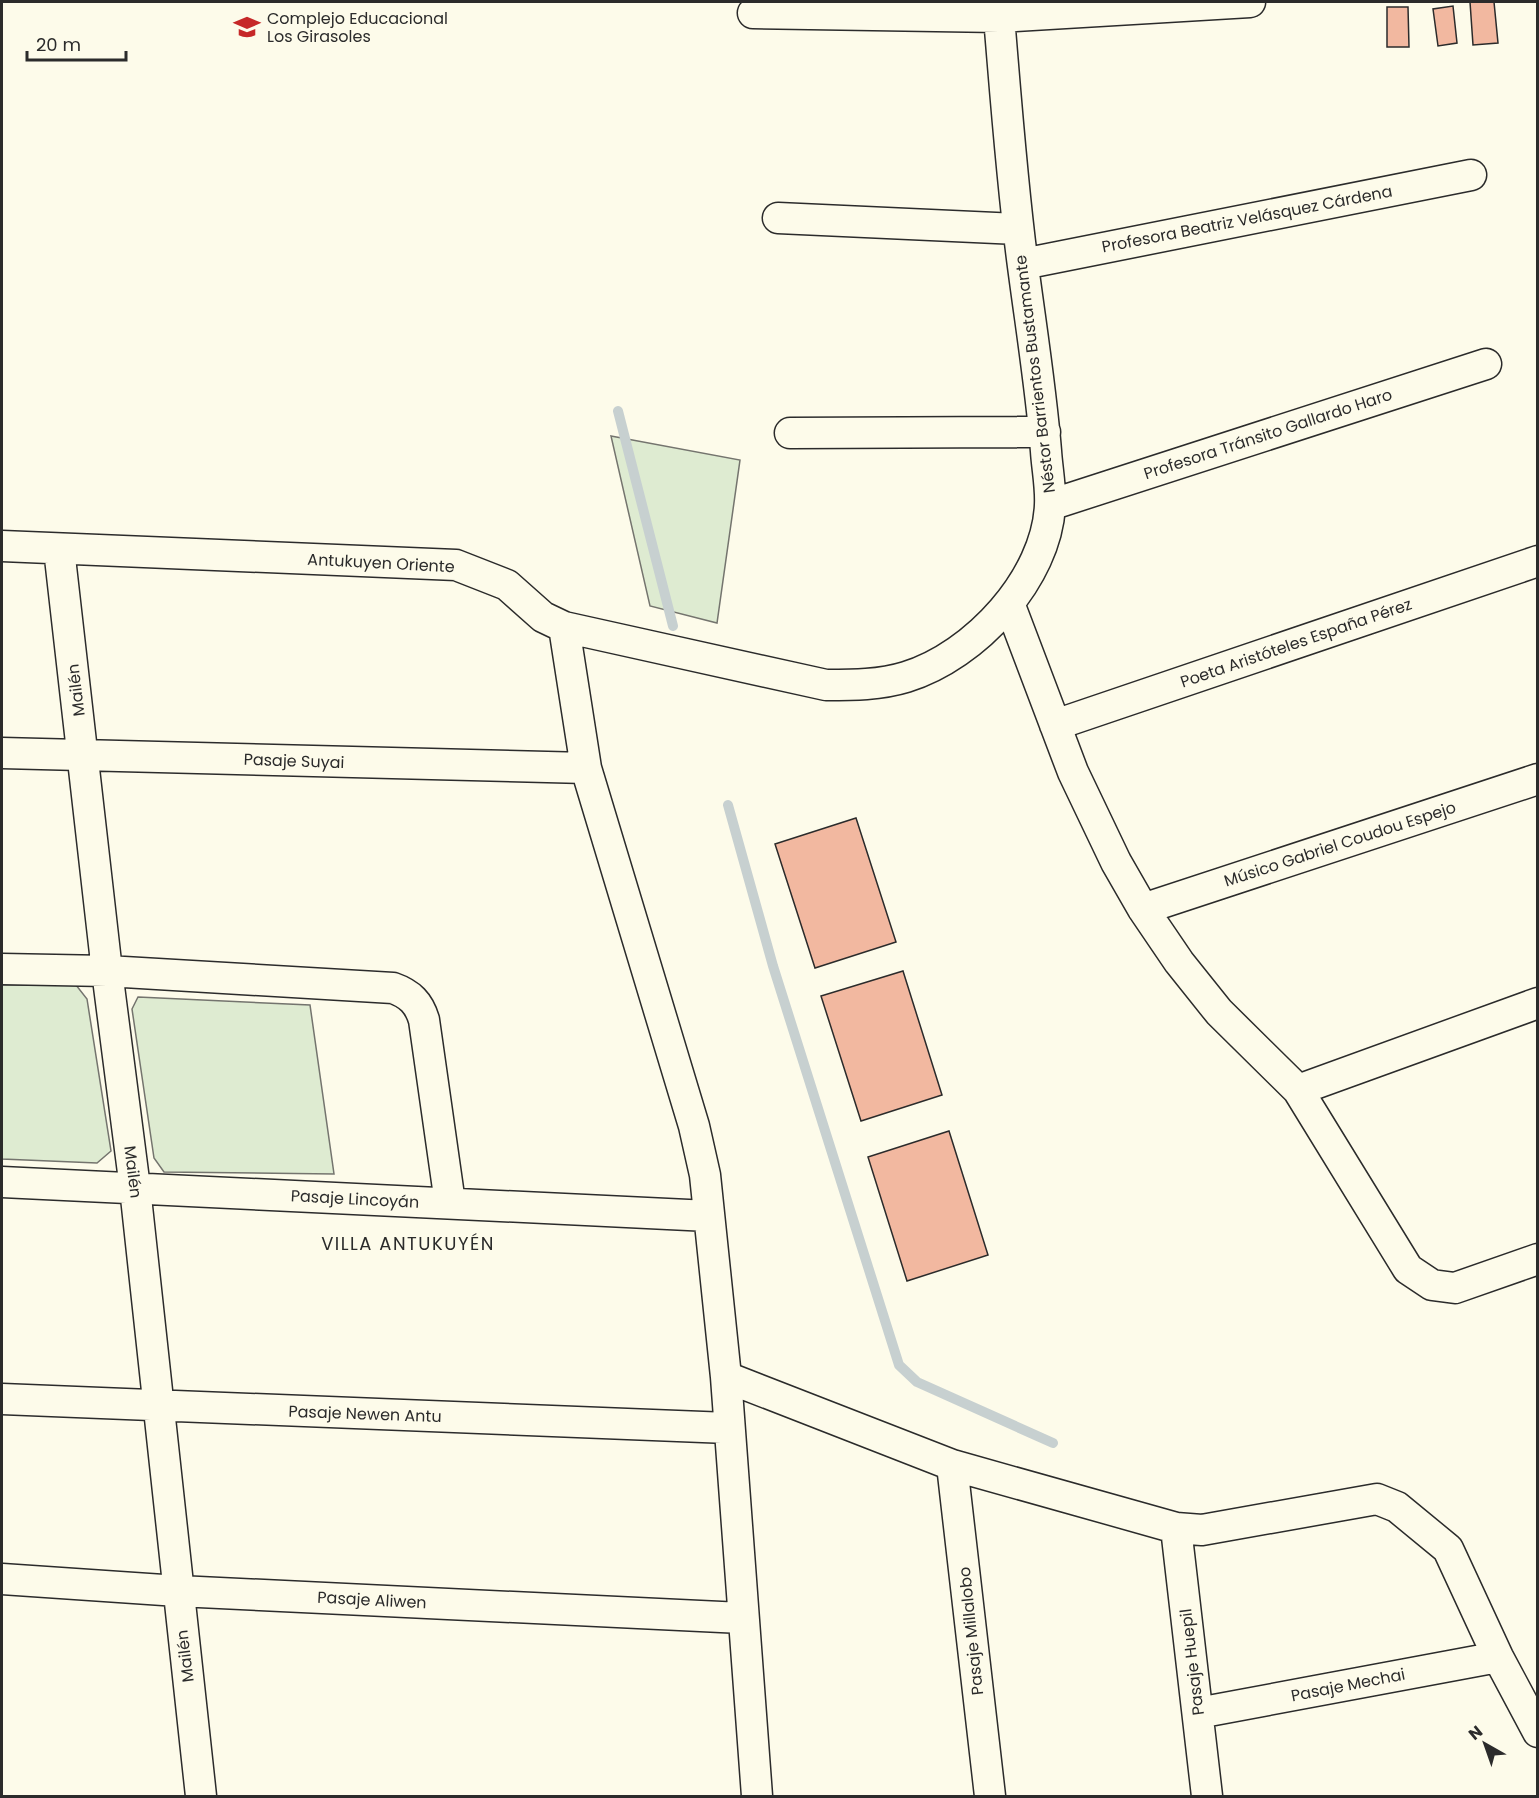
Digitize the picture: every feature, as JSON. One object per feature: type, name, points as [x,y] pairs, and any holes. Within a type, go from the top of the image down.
[{"type":"street","points":[[753,13],[1251,2]]},
{"type":"street","name":"Néstor Barrientos Bustamante","points":[[845,685],[886,682],[908,676],[928,667],[969,642],[990,625],[1009,603],[1028,575],[1040,548],[1050,505],[1045,432],[1018,229],[998,7]]},
{"type":"street","name":"Profesora Beatriz Velásquez Cárdena","points":[[1023,264],[1471,175]]},
{"type":"street","points":[[778,219],[1018,229]]},
{"type":"street","name":"Profesora Tránsito Gallardo Haro","points":[[1050,505],[1486,364]]},
{"type":"street","points":[[790,433],[1045,432]]},
{"type":"street","name":"Antukuyen Oriente","points":[[2,546],[456,565],[507,585],[543,617],[564,627],[825,686],[845,685]]},
{"type":"street","name":"Mailén","points":[[59,549],[107,971],[135,1188],[201,1797]]},
{"type":"street","name":"Poeta Aristóteles España Pérez","points":[[1055,725],[1538,561]]},
{"type":"street","points":[[1009,603],[1090,811],[1143,909],[1179,962],[1219,1012],[1298,1089],[1408,1269],[1420,1280],[1443,1288],[1455,1288],[1538,1259]]},
{"type":"street","points":[[564,627],[586,768],[694,1126],[709,1216],[726,1377],[742,1618],[758,1797]]},
{"type":"street","name":"Pasaje Suyai","points":[[2,753],[586,768]]},
{"type":"street","name":"Músico Gabriel Coudou Espejo","points":[[1143,909],[1538,779]]},
{"type":"street","points":[[2,969],[107,971],[393,988],[405,993],[415,1000],[424,1020],[450,1203]]},
{"type":"street","points":[[1298,1089],[1538,1003]]},
{"type":"street","name":"Pasaje Lincoyán","points":[[2,1182],[709,1216]]},
{"type":"street","points":[[726,1377],[952,1465],[1176,1528],[1202,1530],[1377,1499],[1396,1508],[1448,1549],[1498,1657],[1538,1732]]},
{"type":"street","name":"Pasaje Newen Antu","points":[[2,1399],[728,1428]]},
{"type":"street","name":"Pasaje Millalobo","points":[[952,1465],[990,1797]]},
{"type":"street","name":"Pasaje Huepil","points":[[1176,1528],[1207,1797]]},
{"type":"street","name":"Pasaje Aliwen","points":[[2,1579],[742,1618]]},
{"type":"street","name":"Pasaje Mechai","points":[[1198,1713],[1498,1657]]},
{"type":"green space","points":[[611,436],[740,460],[717,623],[650,606]]},
{"type":"green space","points":[[2,985],[76,985],[87,999],[111,1151],[97,1163],[2,1159]]},
{"type":"green space","points":[[138,997],[310,1005],[334,1174],[164,1172],[154,1158],[132,1009]]},
{"type":"building","points":[[1470,2],[1494,2],[1498,43],[1473,45]]},
{"type":"building","points":[[1453,6],[1457,43],[1438,46],[1433,9]]},
{"type":"building","points":[[1387,7],[1408,7],[1409,47],[1387,47]]},
{"type":"building","points":[[856,818],[896,942],[815,968],[775,844]]},
{"type":"building","points":[[903,971],[942,1095],[861,1121],[821,996]]},
{"type":"building","points":[[949,1131],[988,1255],[907,1281],[868,1157]]},
{"type":"waterway","points":[[618,411],[673,626]]},
{"type":"waterway","points":[[728,805],[773,966],[899,1365],[917,1382],[1053,1443]]},
{"type":"place","name":"Complejo Educacional Los Girasoles","points":[[247,27]]},
{"type":"district","name":"VILLA ANTUKUYÉN","points":[[408,1243]]}]
